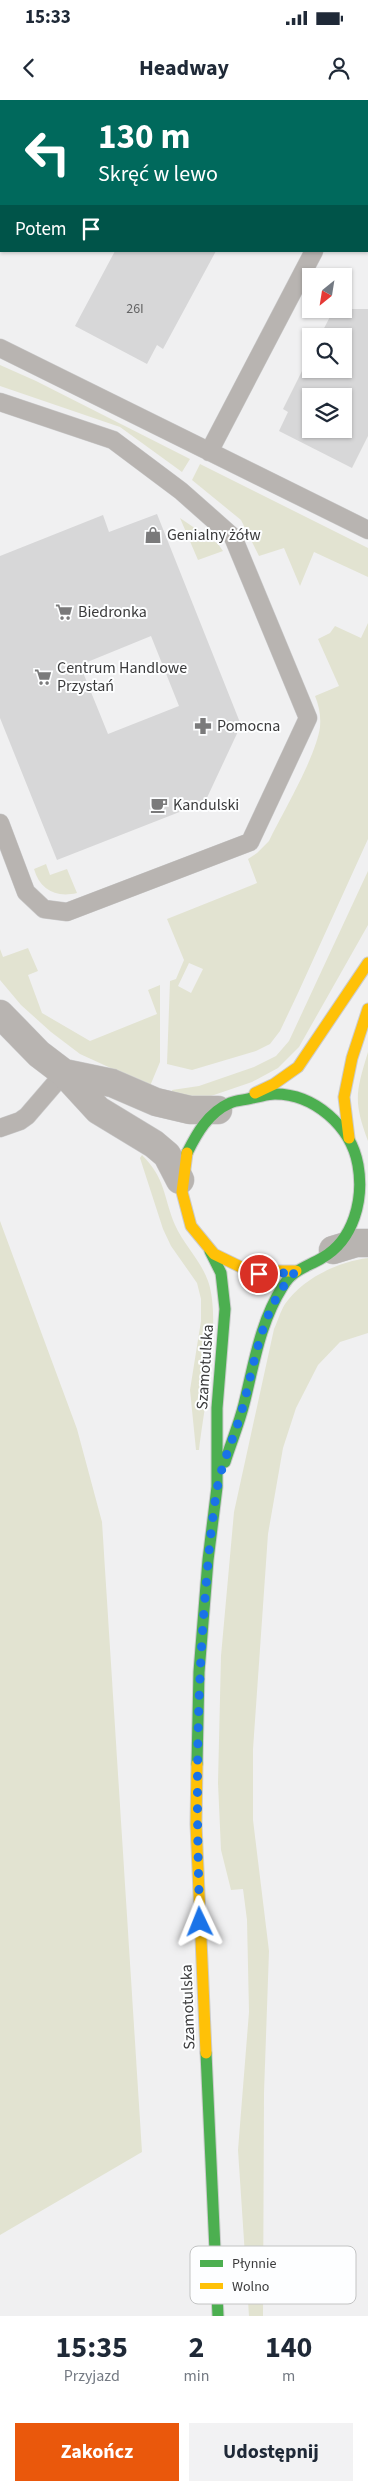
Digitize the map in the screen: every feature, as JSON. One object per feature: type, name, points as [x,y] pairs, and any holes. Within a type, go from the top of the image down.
[{"type":"street","points":[[368,963],[298,1067],[274,1084],[218,1110],[206,1121],[192,1140],[182,1164],[181,1196],[190,1226],[210,1251],[225,1262],[242,1270],[259,1274],[278,1274],[296,1271],[322,1259],[333,1250],[349,1231],[356,1214],[364,1175],[349,1138],[344,1097],[352,1058],[368,1010]]},
{"type":"street","points":[[0,1014],[39,1054],[64,1073],[98,1110],[154,1144],[167,1155],[180,1180]]},
{"type":"street","points":[[64,1073],[112,1083],[156,1102],[190,1110],[218,1110]]},
{"type":"street","points":[[246,1097],[280,1094],[296,1097],[326,1113],[349,1138]]},
{"type":"street","points":[[333,1250],[356,1243],[368,1243]]},
{"type":"street","name":"Szamotulska","points":[[210,1251],[221,1273],[225,1291],[223,1354],[217,1408],[217,1488],[208,1560],[199,1672],[196,1824],[215,2246]]},
{"type":"street","name":"Szamotulska","points":[[217,1488],[242,1409],[262,1332],[277,1296],[296,1271]]},
{"type":"lane","points":[[209,452],[313,252]]},
{"type":"lane","points":[[0,348],[368,530]]},
{"type":"lane","points":[[0,402],[113,440],[181,491],[233,537],[308,718],[250,842],[67,912],[44,909],[26,892],[0,823]]},
{"type":"lane","points":[[0,1128],[20,1122],[27,1116],[64,1073]]},
{"type":"green space","points":[[0,365],[36,381],[190,459],[182,472],[120,427],[0,386]]},
{"type":"green space","points":[[200,464],[368,548],[368,577],[314,552],[300,586],[284,548],[259,556],[241,520],[192,480]]},
{"type":"green space","points":[[180,518],[218,544],[223,551],[198,560]]},
{"type":"green space","points":[[368,623],[368,839],[298,993],[280,1031],[270,1044],[256,1051],[192,1070],[167,1064],[170,981],[176,979],[184,960],[167,919],[257,883],[248,859],[269,841],[312,753],[320,727],[318,703],[315,696],[339,686],[318,639],[330,633],[335,626],[361,638]],"holes":[[[189,963],[203,969],[191,993],[178,986]]]},
{"type":"green space","points":[[46,864],[50,875],[67,869],[77,893],[56,893],[45,887],[40,882],[34,869]]},
{"type":"green space","points":[[368,871],[368,925],[299,1047],[278,1068],[252,1082],[211,1096],[188,1098],[172,1096],[172,1090],[199,1086],[254,1067],[276,1056],[289,1041]]},
{"type":"green space","points":[[28,948],[38,971],[28,975],[42,1013],[90,1041],[157,1014],[148,990],[160,985],[160,1062],[150,1086],[80,1054],[51,1032],[21,1005],[0,980],[0,949],[3,957]]},
{"type":"green space","points":[[368,1052],[368,1141],[360,1116],[358,1096]]},
{"type":"green space","points":[[142,1155],[160,1180],[175,1225],[205,1274],[212,1298],[213,1340],[211,1364],[199,1450],[196,1450],[190,1390],[201,1321],[201,1299],[197,1283],[171,1246],[163,1229],[140,1158]]},
{"type":"green space","points":[[0,1221],[77,1429],[102,1522],[142,2152],[0,2235]]},
{"type":"green space","points":[[368,1258],[368,1333],[340,1342],[318,1365],[296,1408],[283,1448],[268,1534],[253,1749],[253,1820],[269,1951],[264,2093],[263,2246],[244,2246],[238,2150],[249,2012],[247,1920],[243,1889],[231,1890],[221,1850],[218,1783],[221,1656],[234,1512],[274,1329],[283,1307],[301,1286],[311,1279],[333,1267]]},
{"type":"green space","points":[[248,2304],[263,2304],[263,2316],[249,2316]]},
{"type":"building","points":[[114,252],[215,252],[163,349],[157,345],[147,364],[75,326]]},
{"type":"building","points":[[352,309],[368,309],[368,436],[352,468],[279,431],[288,412],[283,409],[302,371],[302,378],[352,378],[352,328],[324,328],[329,318],[352,318]]},
{"type":"building","name":"Centrum Handlowe Przystań","points":[[157,514],[241,725],[205,802],[57,860],[0,718],[0,556],[103,515],[109,532]],"holes":[[[151,636],[179,706],[108,734],[80,665]]]},
{"type":"traffic: fast","points":[[187,1153],[204,1124],[222,1107],[235,1101],[275,1094],[289,1095],[303,1100],[317,1106],[328,1115],[348,1137],[358,1165],[358,1205],[349,1230],[333,1250],[291,1276],[275,1300],[263,1329],[242,1411],[225,1462]]},
{"type":"traffic: fast","points":[[197,1764],[199,1672],[208,1560],[217,1487],[217,1408],[225,1309],[221,1273],[210,1251]]},
{"type":"traffic: fast","points":[[206,2053],[215,2246]]},
{"type":"traffic: fast","points":[[217,2304],[218,2316]]},
{"type":"traffic: slow","points":[[255,1093],[274,1084],[298,1067],[368,963]]},
{"type":"traffic: slow","points":[[349,1138],[344,1097],[352,1058],[368,1009]]},
{"type":"traffic: slow","points":[[187,1153],[182,1192],[191,1226],[214,1254],[249,1271],[296,1271]]},
{"type":"traffic: slow","points":[[197,1764],[196,1824],[206,2053]]},
{"type":"place","name":"Genialny żółw","points":[[153,535]]},
{"type":"place","name":"Biedronka","points":[[64,612]]},
{"type":"place","name":"Centrum Handlowe Przystań","points":[[43,677]]},
{"type":"place","name":"Pomocna","points":[[203,726]]},
{"type":"place","name":"Kandulski","points":[[159,805]]},
{"type":"route","points":[[200,1922],[196,1824],[197,1706],[208,1560],[217,1488],[242,1409],[262,1332],[277,1296],[296,1271],[278,1274],[259,1274]]}]
